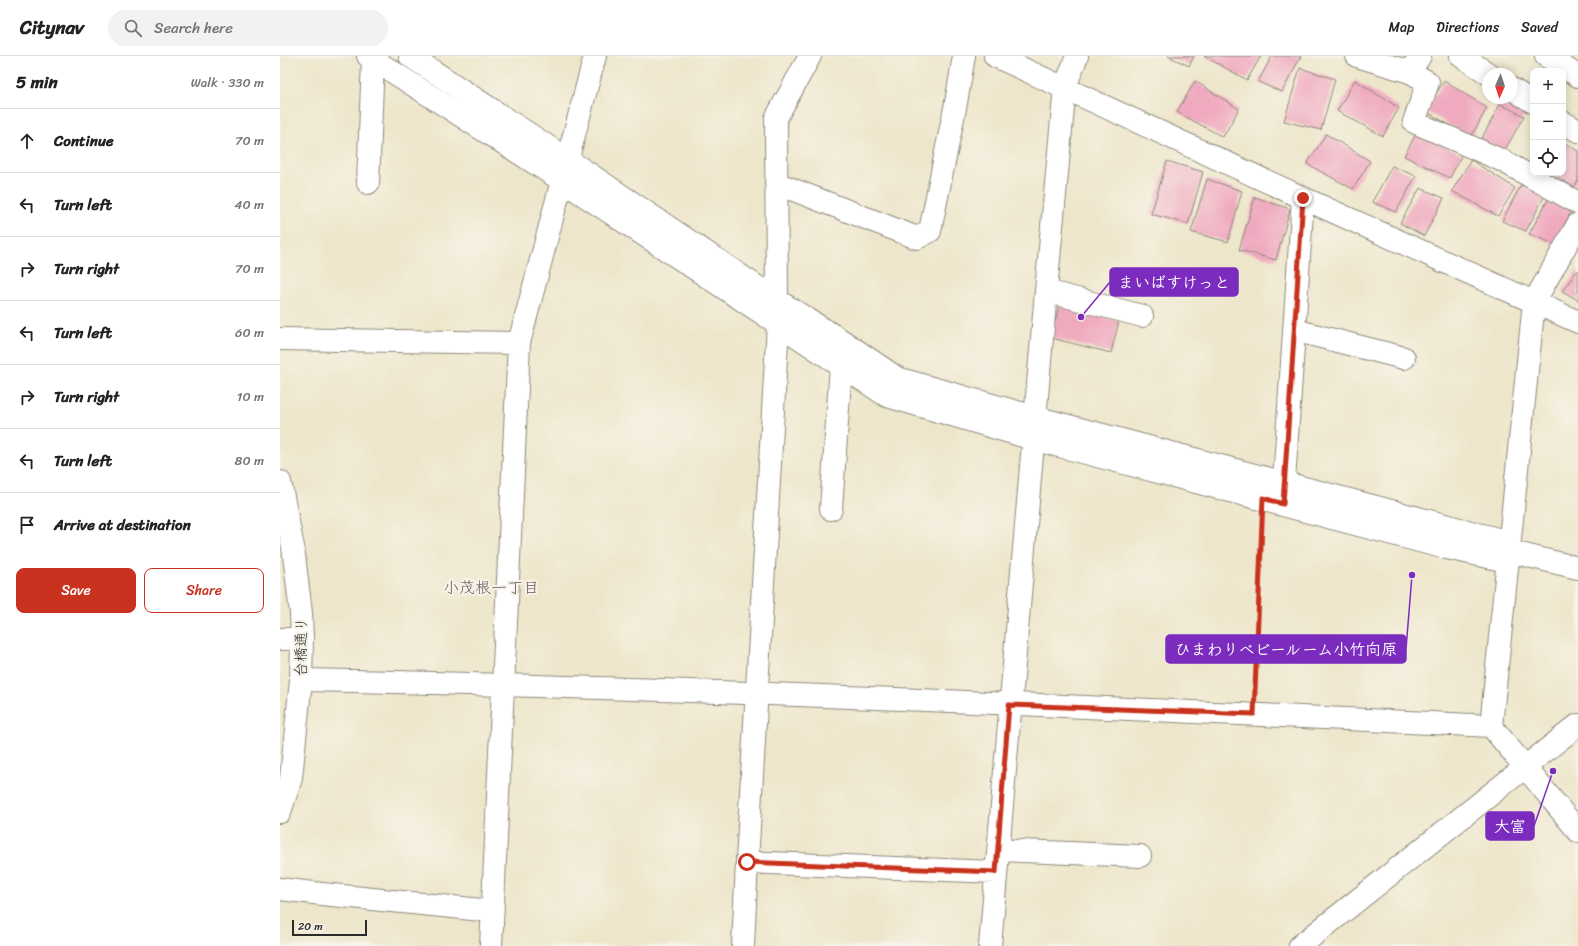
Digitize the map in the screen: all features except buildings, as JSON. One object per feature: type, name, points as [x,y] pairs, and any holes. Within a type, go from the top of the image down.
[{"type":"street","points":[[410,56],[568,159],[776,300],[898,378],[1035,417],[1277,495]]},
{"type":"street","points":[[491,946],[503,659],[519,343],[595,56]]},
{"type":"street","points":[[743,946],[778,324],[776,300],[776,118],[810,56]]},
{"type":"street","points":[[776,182],[917,238],[930,231],[964,56]]},
{"type":"street","points":[[995,56],[1066,87],[1303,198],[1578,322]]},
{"type":"street","points":[[990,946],[1009,705],[1066,87],[1078,56]]},
{"type":"street","points":[[1357,56],[1415,64],[1428,82],[1414,122],[1501,160],[1578,203]]},
{"type":"street","points":[[1461,56],[1482,70]]},
{"type":"street","points":[[1546,56],[1578,76]]},
{"type":"street","points":[[371,58],[561,180],[887,396],[1033,439],[1277,495],[1578,568]]},
{"type":"street","points":[[368,183],[371,58]]},
{"type":"street","points":[[1518,93],[1530,100]]},
{"type":"street","points":[[1566,124],[1578,131]]},
{"type":"street","points":[[1277,495],[1294,330],[1303,198]]},
{"type":"street","points":[[1578,224],[1534,302],[1491,726],[1578,831]]},
{"type":"street","points":[[1046,291],[1142,316]]},
{"type":"street","points":[[1294,330],[1404,358]]},
{"type":"street","points":[[280,339],[519,343]]},
{"type":"street","points":[[831,509],[840,365]]},
{"type":"street","name":"台橋通り","points":[[280,482],[286,548],[301,613],[302,639],[301,680],[291,778],[280,812]]},
{"type":"street","points":[[280,639],[302,639]]},
{"type":"street","points":[[301,680],[503,684],[1254,714],[1491,726]]},
{"type":"street","points":[[1300,946],[1578,724]]},
{"type":"street","points":[[998,850],[1140,856]]},
{"type":"street","points":[[747,862],[996,872]]},
{"type":"street","points":[[280,889],[492,912]]},
{"type":"path","points":[[1254,714],[1277,495]]},
{"type":"place","name":"まいばすけっと","points":[[1081,317]]},
{"type":"place","name":"ひまわりベビールーム小竹向原","points":[[1412,575]]},
{"type":"place","name":"大富","points":[[1553,771]]},
{"type":"district","name":"小茂根一丁目","points":[[491,587]]},
{"type":"route","points":[[747,862],[996,872],[1009,705],[1254,714],[1263,498],[1283,504],[1303,198]]}]
